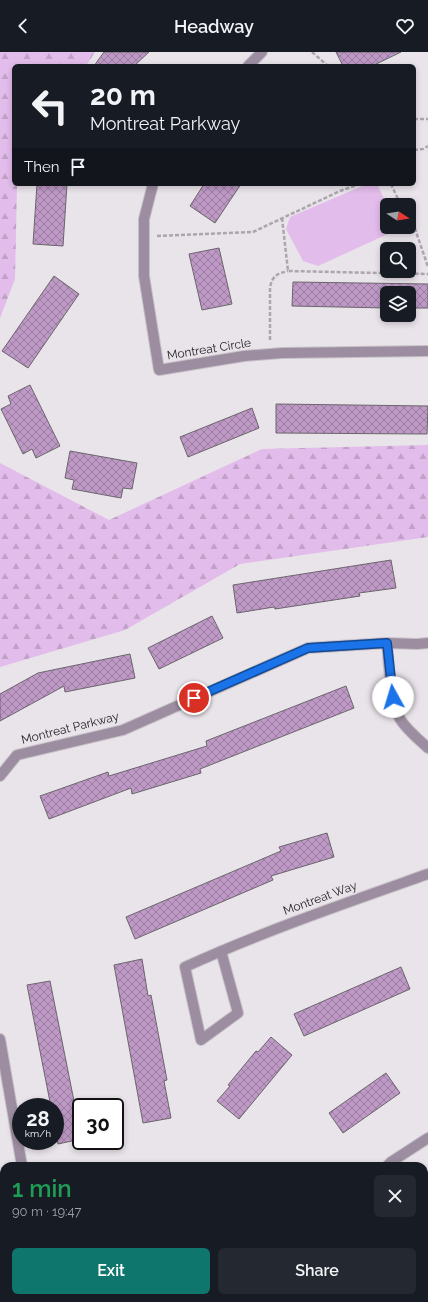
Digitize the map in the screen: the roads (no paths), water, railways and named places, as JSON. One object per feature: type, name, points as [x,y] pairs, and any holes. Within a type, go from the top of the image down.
[{"type":"street","points":[[250,64],[262,52]]},
{"type":"street","name":"Montreat Circle","points":[[152,186],[144,219],[144,276],[159,370],[244,356],[270,354],[428,351]]},
{"type":"street","points":[[387,643],[393,697],[400,718],[410,732],[428,748]]},
{"type":"street","name":"Montreat Parkway","points":[[0,776],[17,755],[123,730],[308,648],[387,643],[428,643]]},
{"type":"street","name":"Montreat Way","points":[[221,950],[238,1013],[201,1040],[185,967],[221,950],[282,926],[428,874]]},
{"type":"street","points":[[0,1039],[21,1162]]},
{"type":"street","points":[[391,1162],[428,1138]]}]
